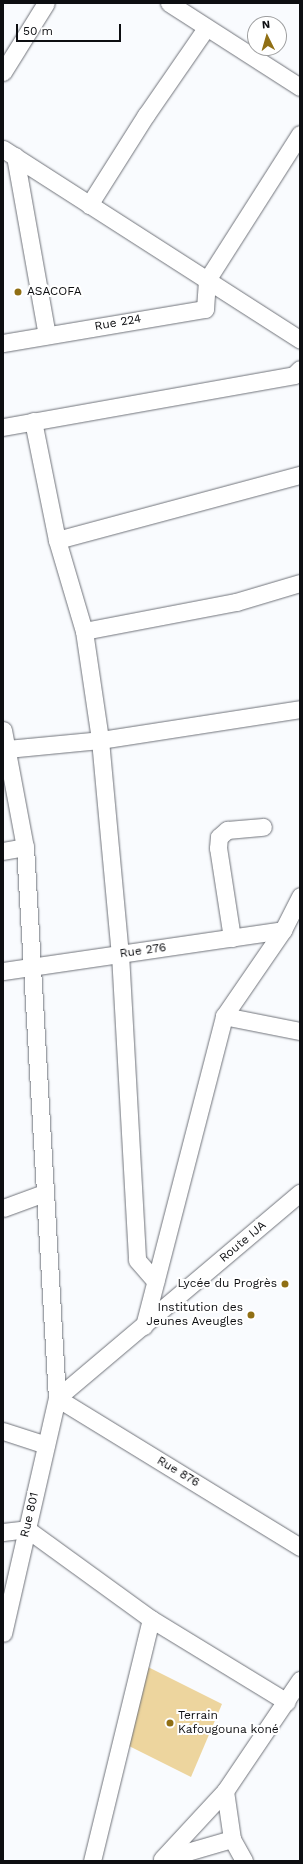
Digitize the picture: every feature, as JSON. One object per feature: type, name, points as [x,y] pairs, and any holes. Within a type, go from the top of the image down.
[{"type":"street","points":[[3,72],[46,3]]},
{"type":"street","points":[[169,3],[300,87]]},
{"type":"street","points":[[89,205],[146,115],[206,28]]},
{"type":"street","points":[[207,280],[300,134]]},
{"type":"street","points":[[9,153],[300,340]]},
{"type":"street","points":[[9,153],[47,335]]},
{"type":"street","name":"Rue 224","points":[[3,343],[205,309],[207,280]]},
{"type":"street","points":[[3,427],[294,374],[300,369]]},
{"type":"street","points":[[33,421],[57,540],[84,631],[100,740],[120,954],[137,1260],[155,1282]]},
{"type":"street","points":[[57,540],[300,475]]},
{"type":"street","points":[[84,631],[236,602],[300,583]]},
{"type":"street","points":[[7,749],[100,740],[300,709]]},
{"type":"street","name":"Rue 801","points":[[3,730],[24,847],[57,1398],[3,1633]]},
{"type":"street","points":[[232,938],[218,848],[219,837],[227,830],[263,827]]},
{"type":"street","points":[[3,851],[24,847]]},
{"type":"street","points":[[144,1326],[224,1016],[283,930],[300,896]]},
{"type":"street","name":"Rue 276","points":[[3,971],[283,930]]},
{"type":"street","points":[[224,1016],[300,1031]]},
{"type":"street","points":[[3,1208],[44,1193]]},
{"type":"street","name":"Route IJA","points":[[57,1398],[300,1193]]},
{"type":"street","name":"Rue 876","points":[[57,1398],[300,1547]]},
{"type":"street","points":[[3,1431],[46,1445]]},
{"type":"street","points":[[3,1532],[27,1529],[151,1619],[287,1702]]},
{"type":"street","points":[[92,1861],[151,1619]]},
{"type":"street","points":[[160,1860],[225,1790],[287,1702],[300,1680]]},
{"type":"street","points":[[225,1790],[232,1839],[244,1861]]},
{"type":"street","points":[[160,1860],[232,1839]]},
{"type":"shaded area","name":"Terrain Kafougouna koné","points":[[146,1666],[222,1704],[191,1777],[121,1742]]},
{"type":"place","name":"ASACOFA","points":[[18,292]]},
{"type":"place","name":"Lycée du Progrès","points":[[285,1284]]},
{"type":"place","name":"Institution des Jeunes Aveugles","points":[[251,1315]]},
{"type":"place","name":"Terrain Kafougouna koné","points":[[170,1723]]}]
